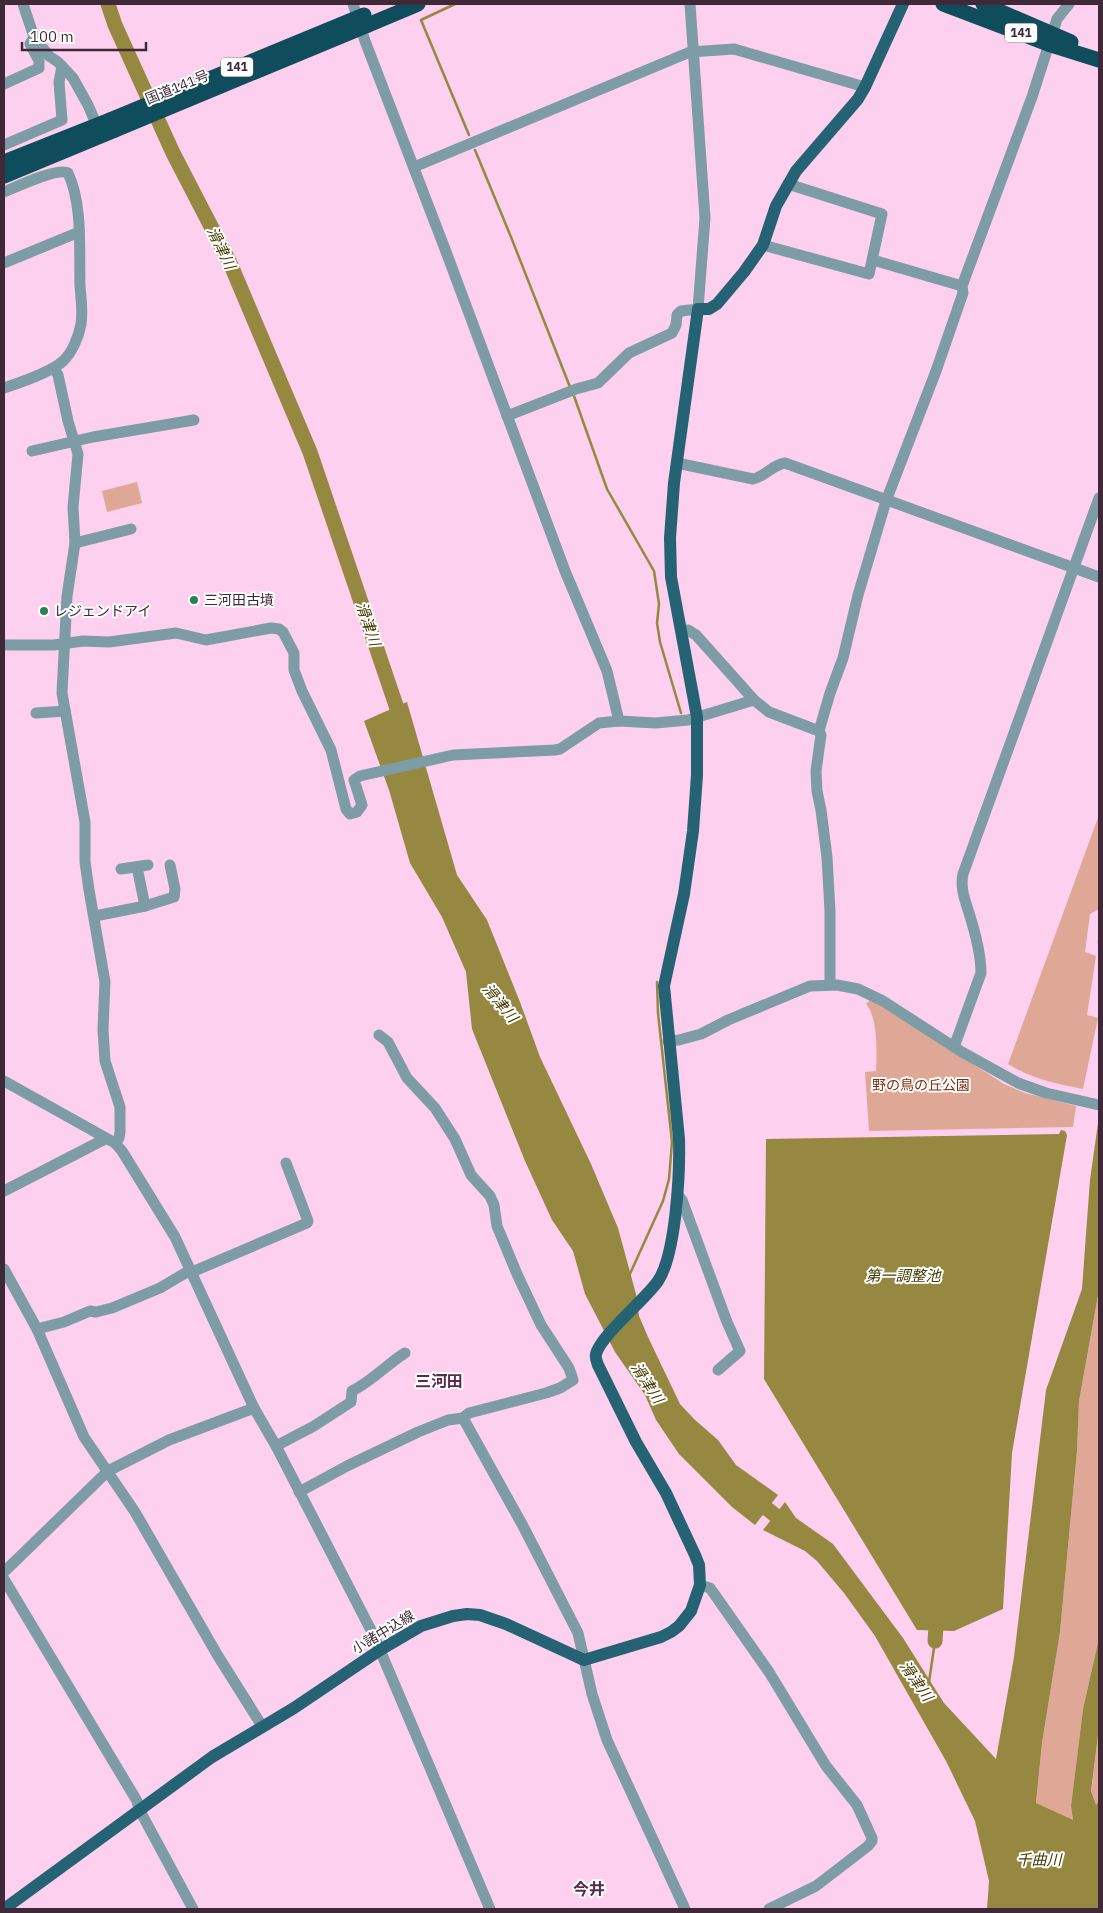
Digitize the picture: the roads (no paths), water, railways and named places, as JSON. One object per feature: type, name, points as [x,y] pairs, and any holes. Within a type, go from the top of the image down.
[{"type":"highway","name":"国道141号","points":[[366,20],[391,4]]},
{"type":"highway","name":"国道141号","points":[[4,162],[107,125],[366,20],[418,4]]},
{"type":"highway","name":"141","points":[[943,4],[1050,39],[1099,52]]},
{"type":"highway","name":"141","points":[[983,4],[1050,39],[1099,60]]},
{"type":"highway","name":"国道141号","points":[[4,176],[107,125]]},
{"type":"main road","points":[[584,1660],[672,1632],[691,1611],[700,1585],[699,1565],[695,1555],[666,1493],[636,1442],[598,1365],[596,1357],[598,1350],[607,1337],[658,1281],[667,1258],[677,1194],[680,1162],[679,1139],[664,986],[684,894],[693,831],[698,775],[697,717],[672,585],[670,538],[677,463],[698,308],[709,309],[718,304],[763,245],[769,223],[788,184],[796,171],[858,98],[865,87],[903,4]]},
{"type":"main road","name":"小諸中込線","points":[[4,1909],[212,1757],[314,1695],[380,1650],[421,1626],[442,1618],[468,1614],[494,1619],[584,1660]]},
{"type":"street","points":[[24,4],[34,37],[49,56],[62,66],[107,125]]},
{"type":"street","points":[[353,4],[365,42],[414,167],[565,571],[607,671],[619,721]]},
{"type":"street","points":[[507,416],[576,389],[598,383],[630,353],[672,333],[676,325],[677,315],[681,311],[698,308],[705,218],[690,4]]},
{"type":"street","points":[[830,984],[830,911],[827,857],[821,810],[816,791],[816,771],[821,735],[819,731],[843,658],[858,595],[886,501],[936,371],[963,293],[962,286],[1032,97],[1057,19],[1069,4]]},
{"type":"street","points":[[4,84],[39,68],[39,61],[30,44],[34,37]]},
{"type":"street","points":[[414,167],[686,53],[734,49],[865,87]]},
{"type":"street","points":[[4,145],[62,120],[59,82],[62,66]]},
{"type":"street","points":[[4,192],[53,174],[66,171],[68,173],[75,190],[79,232],[82,322],[71,350],[62,362],[54,368],[4,387]]},
{"type":"street","points":[[763,245],[870,274],[882,214],[788,184]]},
{"type":"street","points":[[4,263],[79,232]]},
{"type":"street","points":[[873,260],[962,286]]},
{"type":"street","points":[[4,1191],[119,1138],[121,1115],[118,1098],[105,1061],[103,1030],[105,982],[85,862],[85,822],[62,693],[67,596],[76,543],[73,507],[78,454],[68,421],[58,375],[54,368]]},
{"type":"street","points":[[32,451],[75,440],[194,420]]},
{"type":"street","points":[[677,463],[753,479],[761,477],[778,464],[785,463],[1099,577]]},
{"type":"street","points":[[954,1047],[981,973],[977,945],[962,888],[963,874],[1099,498]]},
{"type":"street","points":[[76,543],[131,529]]},
{"type":"street","points":[[4,645],[54,645],[83,640],[109,642],[176,633],[206,640],[271,628],[279,629],[283,632],[294,653],[294,670],[302,691],[331,750],[346,809],[350,814],[358,812],[362,805],[354,780],[360,776],[453,755],[560,749],[598,723],[619,721],[656,723],[688,720],[754,700]]},
{"type":"street","points":[[682,632],[688,630],[696,635],[754,700],[769,712],[819,731]]},
{"type":"street","points":[[36,713],[65,712]]},
{"type":"street","points":[[95,916],[146,906],[174,897],[175,889],[170,865]]},
{"type":"street","points":[[121,869],[142,866],[146,906]]},
{"type":"street","points":[[668,1041],[701,1034],[728,1020],[810,986],[830,984],[845,986],[871,994],[954,1047],[1018,1084],[1046,1093],[1094,1103]]},
{"type":"street","points":[[299,1492],[347,1466],[418,1432],[448,1420],[463,1418],[469,1412],[517,1401],[560,1388],[573,1380],[563,1358],[541,1325],[500,1234],[494,1205],[490,1196],[471,1175],[455,1139],[435,1108],[407,1078],[388,1042],[379,1035]]},
{"type":"street","points":[[4,1081],[110,1141],[122,1151],[175,1237],[254,1408],[328,1545],[380,1650],[490,1909]]},
{"type":"street","points":[[37,1329],[64,1322],[90,1311],[96,1312],[112,1308],[160,1288],[187,1272],[192,1272],[307,1223],[304,1206],[286,1164]]},
{"type":"street","points":[[677,1194],[682,1200],[727,1322],[740,1350],[718,1370]]},
{"type":"street","points":[[4,1270],[37,1329],[84,1437],[138,1517],[218,1656],[262,1726]]},
{"type":"street","points":[[276,1446],[314,1426],[351,1402],[352,1391],[366,1384],[387,1365],[405,1353]]},
{"type":"street","points":[[4,1572],[108,1471],[169,1440],[254,1408]]},
{"type":"street","points":[[463,1418],[523,1526],[578,1633],[598,1716],[607,1740],[685,1909]]},
{"type":"street","points":[[4,1579],[137,1801],[194,1909]]},
{"type":"street","points":[[700,1585],[710,1588],[769,1672],[826,1766],[857,1805],[872,1838],[868,1846],[816,1886],[769,1909]]},
{"type":"water","points":[[407,702],[457,875],[487,920],[540,1057],[591,1164],[618,1228],[636,1294],[639,1316],[648,1337],[680,1404],[718,1440],[736,1465],[778,1495],[755,1525],[732,1507],[679,1454],[656,1420],[645,1395],[615,1352],[585,1294],[573,1251],[552,1220],[525,1161],[472,1029],[466,972],[442,917],[410,863],[389,790],[364,721]]},
{"type":"water","name":"千曲川","points":[[1099,1116],[1099,1290],[1079,1401],[1077,1451],[1060,1632],[1042,1743],[1036,1803],[1073,1820],[1071,1806],[1083,1709],[1099,1638],[1099,1728],[1091,1791],[1096,1805],[1099,1801],[1099,1909],[987,1909],[989,1881],[975,1821],[946,1761],[875,1636],[844,1593],[817,1561],[805,1551],[763,1530],[785,1502],[796,1518],[833,1544],[903,1638],[944,1703],[996,1759],[1014,1657],[1046,1390],[1082,1289],[1090,1180]]},
{"type":"water","name":"第一調整池","points":[[1061,1130],[1065,1131],[1067,1135],[1012,1453],[1003,1609],[954,1631],[917,1630],[764,1379],[766,1139],[1059,1134]]},
{"type":"waterway","name":"滑津川","points":[[108,4],[115,25],[173,153],[230,263],[310,452],[403,726]]},
{"type":"waterway","points":[[455,4],[421,20],[469,135]]},
{"type":"waterway","points":[[475,150],[570,387]]},
{"type":"waterway","points":[[574,396],[607,489],[654,571],[659,604],[657,623],[660,642],[681,713]]},
{"type":"waterway","points":[[629,1276],[663,1201],[669,1179],[672,1142],[658,1013],[657,982]]},
{"type":"waterway","name":"滑津川","points":[[751,1496],[790,1527]]},
{"type":"waterway","name":"第一調整池","points":[[935,1641],[937,1611]]},
{"type":"waterway","points":[[929,1682],[935,1641]]},
{"type":"place","name":"三河田古墳","points":[[194,600]]},
{"type":"place","name":"レジェンドアイ","points":[[44,611]]},
{"type":"district","name":"三河田","points":[[439,1381]]},
{"type":"district","name":"今井","points":[[589,1889]]},
{"type":"park label","name":"野の鳥の丘公園","points":[[921,1085]]}]
